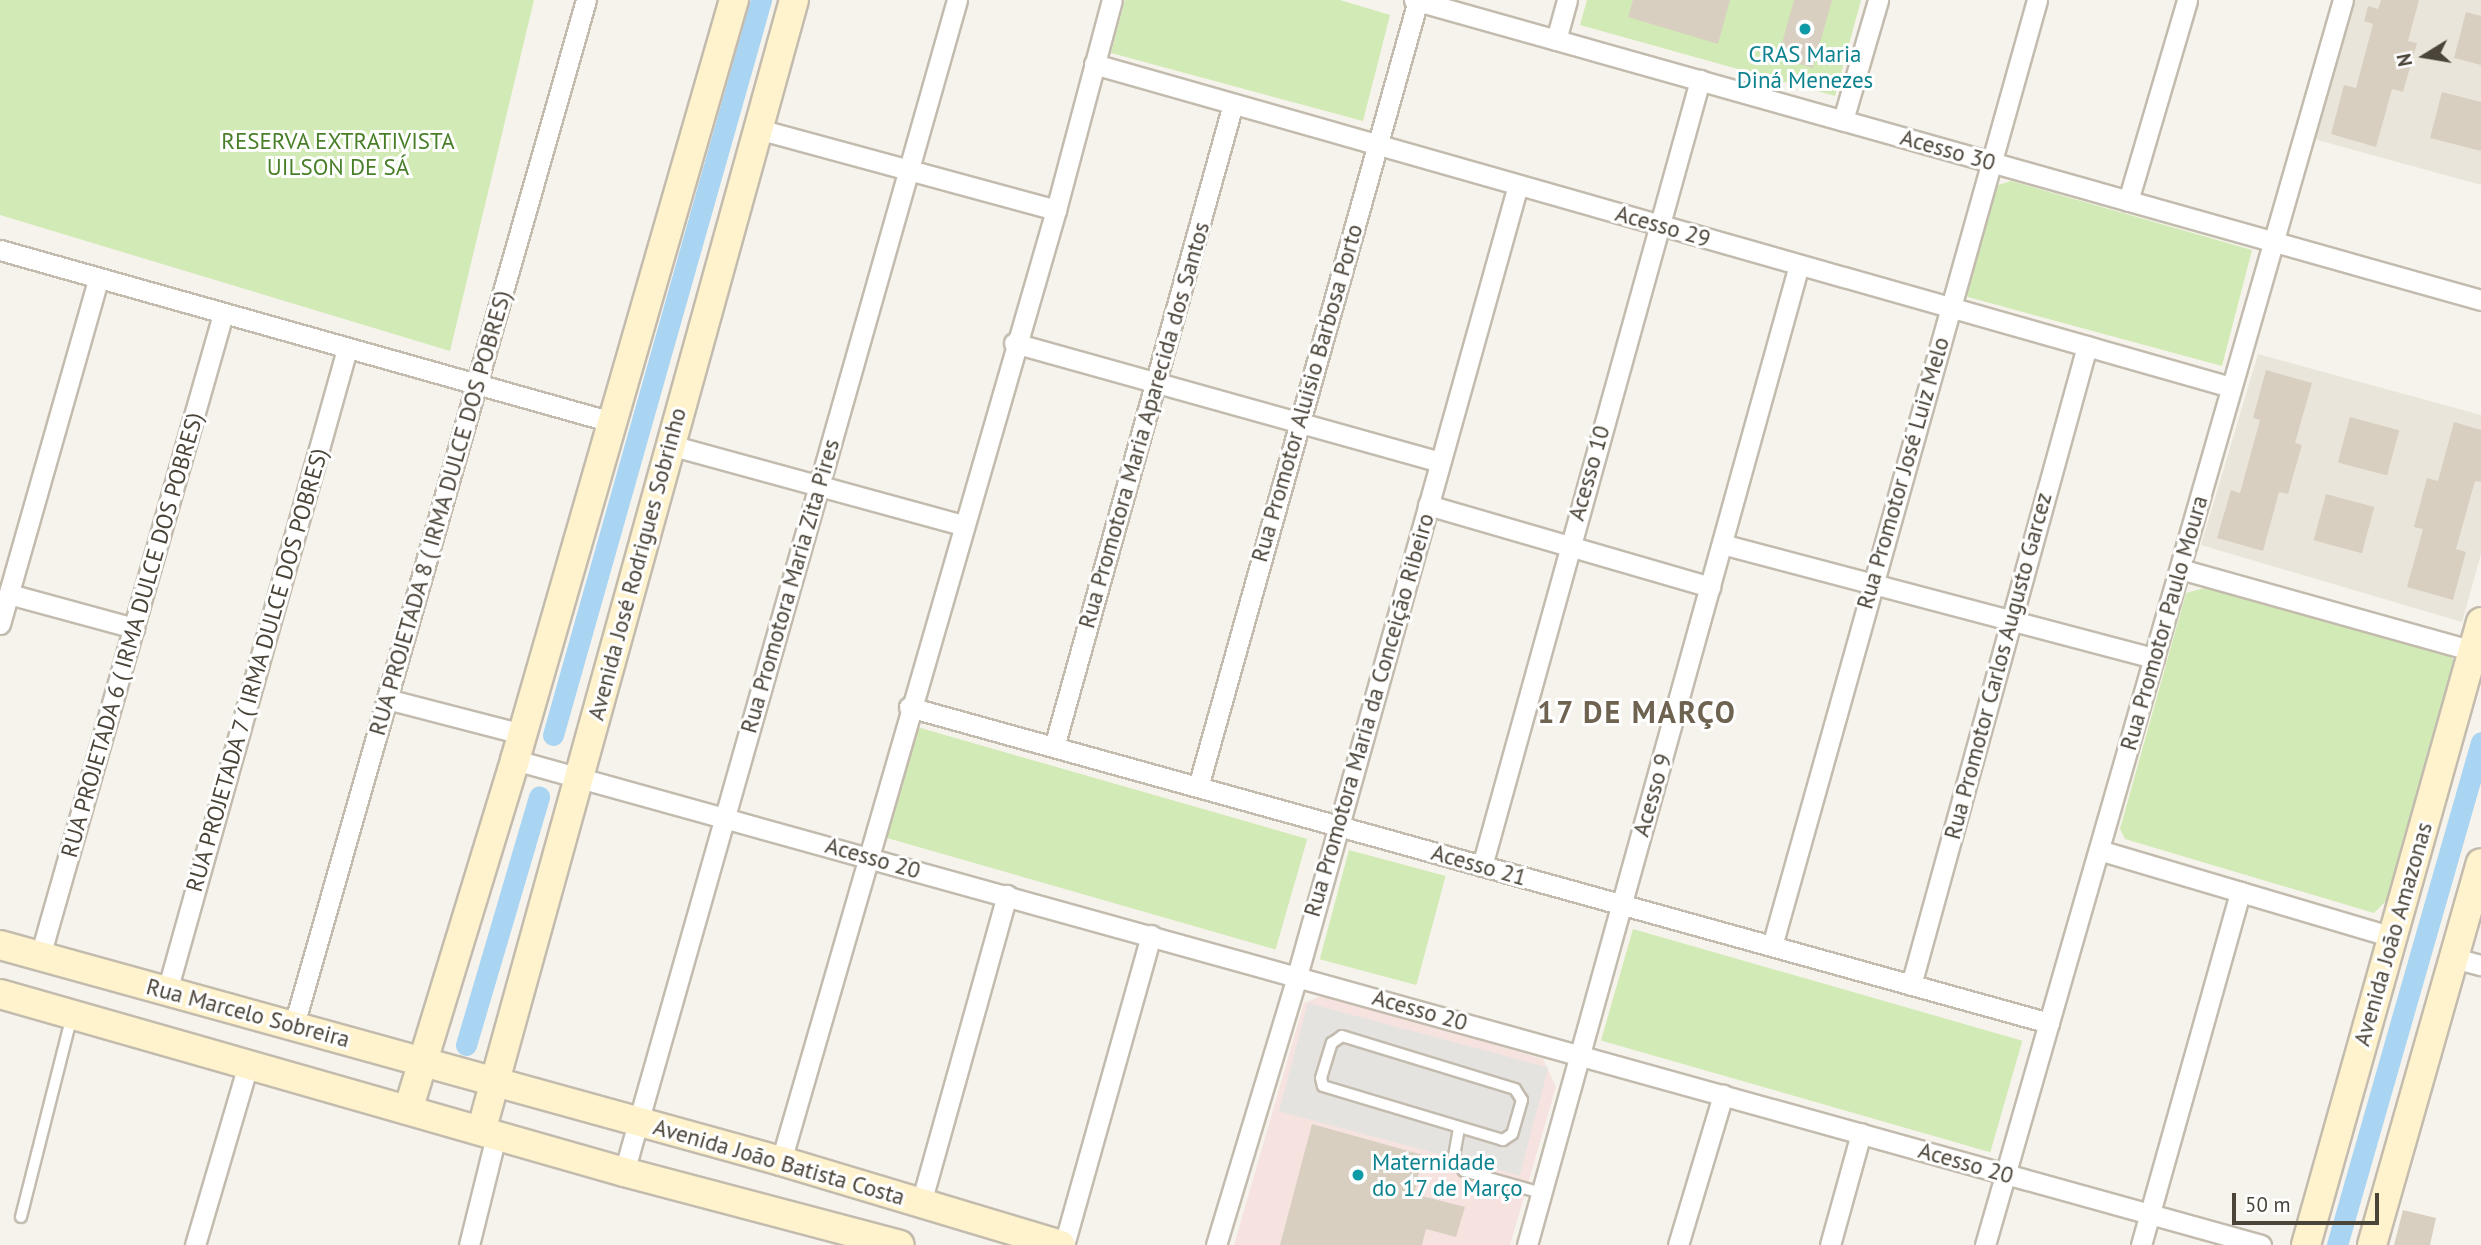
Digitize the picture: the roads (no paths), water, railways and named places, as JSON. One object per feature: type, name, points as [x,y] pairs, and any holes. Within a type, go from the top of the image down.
[{"type":"street","name":"RUA PROJETADA 8 ( IRMA DULCE DOS POBRES)","points":[[294,1025],[586,0]]},
{"type":"street","points":[[409,1107],[518,747],[734,0]]},
{"type":"street","name":"Avenida José Rodrigues Sobrinho","points":[[489,1130],[495,1083],[794,0]]},
{"type":"street","name":"Rua Promotora Maria Zita Pires","points":[[624,1172],[957,0]]},
{"type":"street","points":[[781,1161],[1014,342],[1056,211],[1112,0]]},
{"type":"street","name":"Acesso 30","points":[[1417,0],[2481,300]]},
{"type":"street","name":"Rua Promotor Aluisio Barbosa Porto","points":[[1198,787],[1417,0]]},
{"type":"street","points":[[1556,40],[1567,0]]},
{"type":"street","points":[[1843,120],[1878,0]]},
{"type":"street","name":"Rua Promotor José Luiz Melo","points":[[1772,946],[1871,584],[2037,0]]},
{"type":"street","points":[[2128,201],[2187,0]]},
{"type":"street","name":"Rua Promotor Paulo Moura","points":[[1985,1245],[2343,0]]},
{"type":"street","name":"Acesso 29","points":[[1094,64],[2231,387]]},
{"type":"street","name":"Acesso 10","points":[[1482,866],[1700,80]]},
{"type":"street","name":"Rua Promotora Maria Aparecida dos Santos","points":[[1054,747],[1233,104]]},
{"type":"street","points":[[758,129],[909,174],[1056,211]]},
{"type":"street","name":"Rua Promotora Maria da Conceição Ribeiro","points":[[1216,1245],[1297,976],[1518,184]]},
{"type":"street","points":[[0,250],[476,386],[612,422]]},
{"type":"street","name":"Acesso 9","points":[[1527,1245],[1800,265]]},
{"type":"street","points":[[0,624],[98,279]]},
{"type":"street","name":"RUA PROJETADA 6 ( IRMA DULCE DOS POBRES)","points":[[40,956],[223,314]]},
{"type":"street","points":[[1014,342],[1440,462]]},
{"type":"street","name":"Rua Promotor Carlos Augusto Garcez","points":[[1911,985],[2087,346]]},
{"type":"street","name":"RUA PROJETADA 7 ( IRMA DULCE DOS POBRES)","points":[[167,991],[347,349]]},
{"type":"street","points":[[670,445],[962,525]]},
{"type":"street","points":[[1428,505],[1710,587]]},
{"type":"street","points":[[1722,544],[2154,658]]},
{"type":"street","points":[[2179,569],[2473,651]]},
{"type":"street","points":[[9,594],[134,628]]},
{"type":"street","name":"Avenida João Amazonas","points":[[2306,1245],[2481,622]]},
{"type":"street","name":"Acesso 20","points":[[387,699],[518,747],[578,776],[2261,1245]]},
{"type":"street","name":"Acesso 21","points":[[909,707],[2049,1023]]},
{"type":"street","points":[[2099,850],[2392,937]]},
{"type":"street","points":[[2372,1245],[2481,863]]},
{"type":"street","points":[[2141,1245],[2240,892]]},
{"type":"street","points":[[921,1203],[1007,895]]},
{"type":"street","points":[[1063,1245],[1150,935]]},
{"type":"street","name":"Rua Marcelo Sobreira","points":[[0,945],[422,1060],[495,1083]]},
{"type":"street","points":[[2454,958],[2481,965]]},
{"type":"street","name":"Rua Marcelo Sobreira","points":[[0,994],[409,1107],[624,1172],[900,1245]]},
{"type":"street","points":[[195,1245],[249,1062]]},
{"type":"street","name":"Avenida João Batista Costa","points":[[495,1083],[781,1161],[1063,1245]]},
{"type":"street","points":[[1678,1245],[1723,1095]]},
{"type":"street","points":[[469,1245],[489,1130]]},
{"type":"street","points":[[1830,1245],[1861,1133]]},
{"type":"lane","points":[[21,1217],[65,1058],[73,1012]]},
{"type":"lane","points":[[1342,1037],[1520,1093],[1508,1139],[1459,1128],[1323,1086],[1321,1078],[1332,1043],[1342,1037]]},
{"type":"lane","points":[[1459,1128],[1454,1157],[1464,1171],[1541,1193]]},
{"type":"waterway","points":[[553,735],[761,0]]},
{"type":"waterway","points":[[2337,1245],[2481,742]]},
{"type":"waterway","points":[[466,1045],[539,797]]},
{"type":"place","name":"CRAS Maria Diná Menezes","points":[[1805,29]]},
{"type":"place","name":"Maternidade do 17 de Março","points":[[1358,1175]]},
{"type":"district","name":"17 DE MARÇO","points":[[1637,712]]},
{"type":"park label","name":"RESERVA EXTRATIVISTA UILSON DE SÁ","points":[[338,154]]}]
